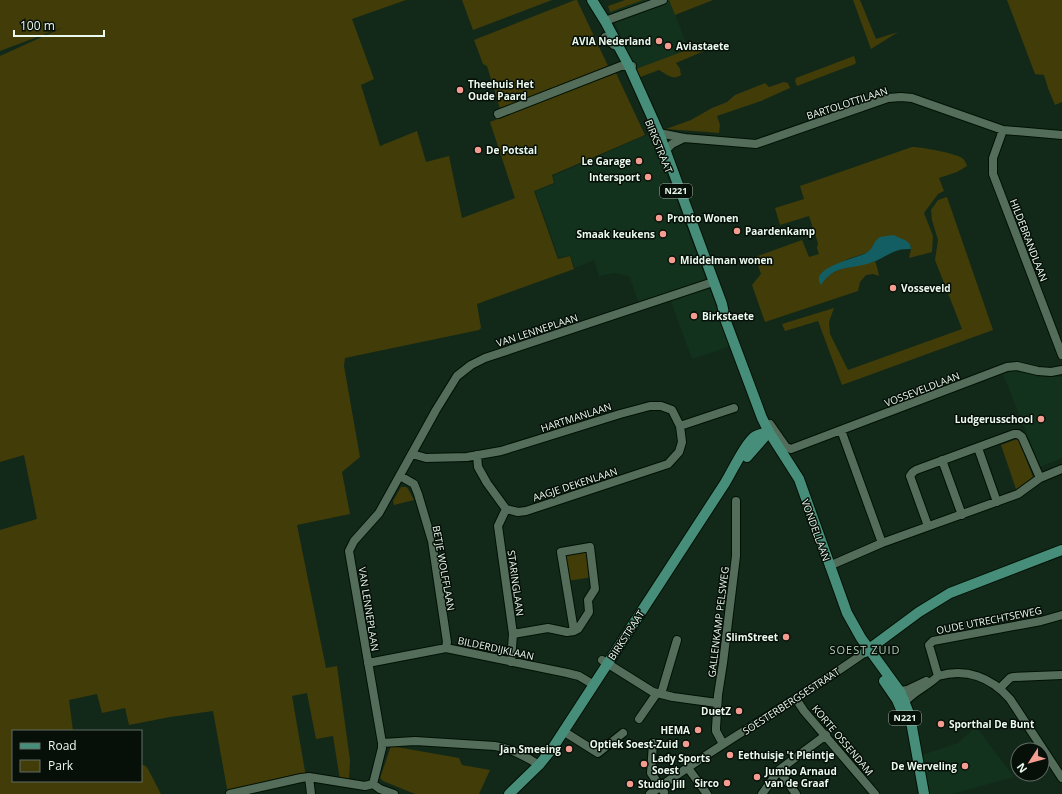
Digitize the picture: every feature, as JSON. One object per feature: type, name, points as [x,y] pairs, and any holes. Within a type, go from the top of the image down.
[{"type":"main road","name":"BIRKSTRAAT","points":[[591,0],[605,21],[659,133],[711,283]]},
{"type":"main road","name":"BIRKSTRAAT","points":[[591,0],[605,36],[618,48]]},
{"type":"main road","name":"BIRKSTRAAT","points":[[509,794],[539,765],[594,685],[605,662],[734,469],[747,458],[765,434],[756,421],[752,411],[750,388],[725,319],[722,304],[711,283],[657,139],[632,84],[627,66]]},
{"type":"main road","name":"VONDELLAAN","points":[[765,434],[804,493],[847,613],[866,651]]},
{"type":"main road","name":"SOESTERBERGSESTRAAT","points":[[866,651],[934,602],[950,593],[1062,550]]},
{"type":"main road","name":"N221","points":[[866,651],[900,691],[906,702],[910,716],[924,794]]},
{"type":"main road","name":"N221","points":[[866,651],[901,709],[912,748],[919,794]]},
{"type":"street","points":[[605,21],[663,0]]},
{"type":"street","points":[[498,114],[627,66]]},
{"type":"street","name":"BARTOLOTTILAAN","points":[[659,133],[684,138],[756,144],[888,98],[901,97],[912,98],[1003,130],[1062,135]]},
{"type":"street","name":"HILDEBRANDLAAN","points":[[1003,130],[993,158],[993,174],[1062,355]]},
{"type":"street","points":[[666,150],[672,144],[684,138]]},
{"type":"street","name":"VAN LENNEPLAAN","points":[[373,784],[382,743],[349,551],[354,541],[378,513],[457,376],[471,365],[485,358],[711,283]]},
{"type":"street","name":"VOSSEVELDLAAN","points":[[760,400],[773,430],[786,447],[791,449],[1007,367],[1017,366],[1038,371],[1051,372],[1062,370]]},
{"type":"street","name":"HARTMANLAAN","points":[[412,454],[426,458],[467,457],[501,451],[650,406],[661,406],[672,410],[680,426]]},
{"type":"street","points":[[680,426],[734,408]]},
{"type":"street","name":"AAGJE DEKENLAAN","points":[[506,509],[518,512],[526,511],[668,464],[679,452],[682,442],[680,426]]},
{"type":"street","points":[[841,430],[882,544]]},
{"type":"street","points":[[928,526],[910,476],[912,472],[916,470],[1014,434],[1018,434],[1022,437],[1040,478]]},
{"type":"street","points":[[978,448],[997,502]]},
{"type":"street","points":[[477,455],[478,466],[487,483],[506,509]]},
{"type":"street","points":[[942,460],[962,515]]},
{"type":"street","points":[[829,566],[928,526],[1018,494],[1040,478],[1062,469]]},
{"type":"street","name":"BETJE WOLFFLAAN","points":[[400,476],[414,484],[432,541],[447,642],[446,648]]},
{"type":"street","name":"GALLENKAMP PELSWEG","points":[[723,744],[716,730],[717,703],[724,663],[736,556],[736,501]]},
{"type":"street","name":"STARINGLAAN","points":[[506,509],[498,526],[513,634],[511,662]]},
{"type":"street","points":[[513,634],[548,628],[567,632],[574,631],[578,629],[589,612],[588,600],[595,589],[590,547],[561,552],[574,631]]},
{"type":"street","name":"OUDE UTRECHTSEWEG","points":[[938,676],[929,645],[933,641],[1040,621],[1062,615]]},
{"type":"street","points":[[639,719],[659,694],[676,640]]},
{"type":"street","name":"BILDERDIJKLAAN","points":[[368,663],[446,648],[579,676],[594,685]]},
{"type":"street","name":"SOESTERBERGSESTRAAT","points":[[651,794],[662,789],[688,768],[723,744],[796,699],[866,651]]},
{"type":"street","points":[[605,662],[653,692],[673,697],[717,703]]},
{"type":"street","points":[[900,691],[907,690],[938,676],[949,673],[960,673],[990,681],[1000,688],[1010,699],[1062,778]]},
{"type":"street","points":[[1000,688],[1013,677],[1062,675]]},
{"type":"street","points":[[906,702],[910,696],[931,683],[938,676]]},
{"type":"street","name":"KORTE OSSENDAM","points":[[796,699],[804,711],[875,794]]},
{"type":"street","points":[[563,731],[598,753],[623,733]]},
{"type":"street","points":[[762,794],[779,770],[826,736]]},
{"type":"street","points":[[382,743],[415,741],[501,746],[539,765]]},
{"type":"street","points":[[653,743],[651,773],[662,789]]},
{"type":"street","points":[[688,768],[707,794]]},
{"type":"street","points":[[779,770],[796,794]]},
{"type":"street","points":[[309,777],[311,794]]},
{"type":"street","points":[[230,794],[248,792],[309,777],[365,786],[373,784],[380,789],[394,794]]},
{"type":"shaded area","points":[[643,0],[669,0],[689,50],[636,69],[610,12]]},
{"type":"shaded area","points":[[651,133],[731,346],[692,359],[669,296],[640,305],[629,276],[614,273],[599,276],[594,260],[575,268],[570,255],[559,258],[535,191],[555,184],[553,176]]},
{"type":"shaded area","name":"Ludgerusschool","points":[[1019,369],[1037,376],[1062,377],[1062,458],[1040,467],[1003,374]]},
{"type":"shaded area","name":"De Werveling","points":[[976,727],[1010,772],[1010,778],[952,794],[930,794],[922,755],[958,743]]},
{"type":"green space","points":[[0,0],[406,0],[352,19],[374,79],[361,85],[380,146],[417,131],[426,162],[449,156],[462,218],[515,198],[490,122],[616,73],[645,135],[552,175],[554,183],[534,191],[558,259],[570,256],[574,269],[477,304],[481,328],[479,330],[345,358],[344,366],[360,457],[342,472],[350,514],[297,525],[326,668],[337,666],[350,760],[349,780],[340,780],[333,736],[316,739],[307,693],[292,696],[306,777],[228,794],[213,711],[129,725],[125,708],[102,713],[97,694],[69,700],[73,730],[12,730],[12,782],[142,782],[142,765],[148,769],[161,794],[0,794],[0,530],[37,519],[24,455],[0,462],[0,56],[64,27],[0,51]]},
{"type":"green space","points":[[462,0],[552,0],[473,30]]},
{"type":"green space","points":[[577,0],[608,66],[500,109],[487,66],[483,64],[474,40]]},
{"type":"green space","points":[[625,0],[643,0],[610,12],[608,6]]},
{"type":"green space","points":[[669,0],[713,0],[675,15]]},
{"type":"green space","points":[[853,0],[860,0],[876,39],[898,32],[871,49]]},
{"type":"green space","points":[[1007,0],[1062,0],[1062,102],[1055,105],[1044,75],[1035,74]]},
{"type":"green space","points":[[703,44],[704,51],[676,63],[680,69],[681,75],[678,77],[672,77],[659,70],[640,77],[636,69]]},
{"type":"green space","points":[[854,56],[856,62],[855,64],[797,86],[795,81],[796,78]]},
{"type":"green space","points":[[784,82],[788,83],[790,88],[761,101],[717,116],[720,125],[719,133],[666,129],[691,120],[712,108],[727,102],[735,95],[765,83],[769,87]]},
{"type":"green space","points":[[912,147],[958,156],[964,160],[967,166],[957,172],[939,178],[944,191],[938,194],[924,213],[933,236],[932,252],[909,258],[911,249],[910,244],[876,241],[870,251],[848,259],[826,270],[826,277],[853,265],[875,261],[879,276],[873,274],[866,275],[860,282],[858,291],[765,322],[752,285],[761,274],[755,257],[802,240],[809,257],[819,254],[817,248],[818,243],[809,216],[780,225],[775,208],[804,199],[800,186]]},
{"type":"green space","points":[[947,197],[993,330],[842,385],[818,321],[785,331],[782,324],[834,308],[829,322],[830,334],[848,370],[962,329],[935,260],[938,240],[932,220],[931,210],[938,200]]},
{"type":"green space","points":[[1017,439],[1033,477],[1017,492],[1001,445]]},
{"type":"green space","points":[[401,487],[406,487],[408,489],[414,500],[394,505],[393,501]]},
{"type":"green space","points":[[588,549],[593,577],[567,581],[563,554]]},
{"type":"green space","points":[[391,746],[459,758],[462,765],[490,770],[479,794],[415,794],[383,781],[380,778]]},
{"type":"water","points":[[893,235],[905,240],[910,244],[911,249],[899,250],[870,263],[837,271],[826,278],[821,285],[819,279],[821,274],[827,269],[835,264],[868,252],[880,237]]},
{"type":"place","name":"AVIA Nederland","points":[[659,41]]},
{"type":"place","name":"Aviastaete","points":[[668,46]]},
{"type":"place","name":"Theehuis Het Oude Paard","points":[[460,90]]},
{"type":"place","name":"De Potstal","points":[[478,150]]},
{"type":"place","name":"Le Garage","points":[[639,161]]},
{"type":"place","name":"Intersport","points":[[648,177]]},
{"type":"place","name":"Pronto Wonen","points":[[659,218]]},
{"type":"place","name":"Paardenkamp","points":[[737,231]]},
{"type":"place","name":"Smaak keukens","points":[[663,234]]},
{"type":"place","name":"Middelman wonen","points":[[672,260]]},
{"type":"place","name":"Vosseveld","points":[[893,288]]},
{"type":"place","name":"Birkstaete","points":[[694,316]]},
{"type":"place","name":"Ludgerusschool","points":[[1041,419]]},
{"type":"place","name":"SlimStreet","points":[[786,637]]},
{"type":"place","name":"DuetZ","points":[[739,711]]},
{"type":"place","name":"Sporthal De Bunt","points":[[941,724]]},
{"type":"place","name":"HEMA","points":[[698,730]]},
{"type":"place","name":"Optiek Soest-Zuid","points":[[686,744]]},
{"type":"place","name":"Jan Smeeing","points":[[569,749]]},
{"type":"place","name":"Eethuisje 't Pleintje","points":[[730,755]]},
{"type":"place","name":"Lady Sports Soest","points":[[644,764]]},
{"type":"place","name":"De Werveling","points":[[965,766]]},
{"type":"place","name":"Jumbo Arnaud van de Graaf","points":[[757,777]]},
{"type":"place","name":"Sirco","points":[[727,783]]},
{"type":"place","name":"Studio Jill","points":[[630,784]]},
{"type":"district","name":"SOEST ZUID","points":[[865,650]]}]
